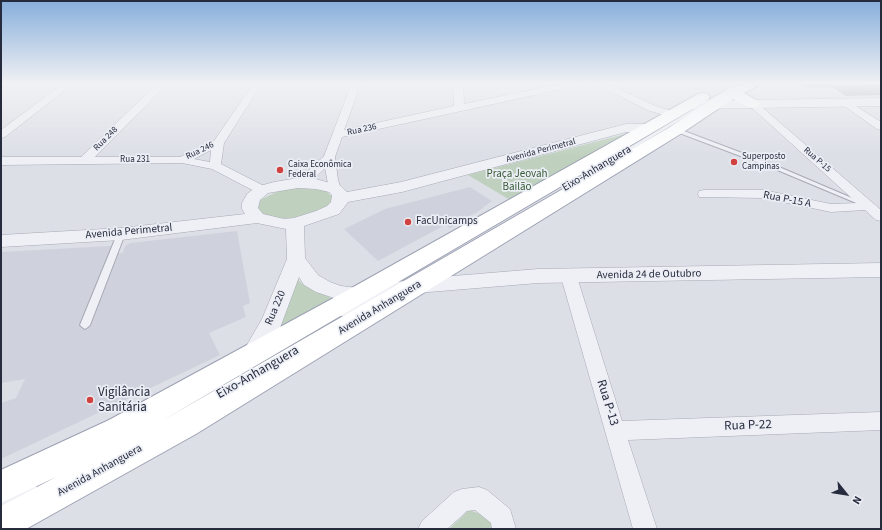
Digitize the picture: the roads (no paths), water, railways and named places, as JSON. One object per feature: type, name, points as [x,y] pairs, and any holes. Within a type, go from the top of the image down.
[{"type":"main road","name":"Avenida Anhanguera","points":[[1,524],[186,424],[407,285],[697,108]]},
{"type":"main road","name":"Avenida Anhanguera","points":[[1,487],[120,430],[648,128],[674,122],[697,108]]},
{"type":"street","points":[[1,136],[37,108]]},
{"type":"street","name":"Rua 248","points":[[84,161],[138,108]]},
{"type":"street","name":"Rua 246","points":[[215,166],[218,143],[242,108]]},
{"type":"street","points":[[338,194],[332,180],[329,157],[346,108]]},
{"type":"street","name":"Rua 236","points":[[336,135],[465,108]]},
{"type":"street","points":[[651,108],[674,122]]},
{"type":"street","name":"Rua P-15","points":[[757,108],[881,217]]},
{"type":"street","points":[[853,108],[881,127]]},
{"type":"street","name":"Avenida Perimetral","points":[[1,241],[121,234],[257,218],[284,224],[295,223],[333,210],[339,204],[338,194],[402,187],[626,128],[648,128]]},
{"type":"street","name":"Rua 246","points":[[182,160],[218,143]]},
{"type":"street","points":[[298,183],[310,176],[329,157]]},
{"type":"street","name":"Rua 231","points":[[1,161],[182,160],[215,166],[262,190]]},
{"type":"street","points":[[257,218],[250,209],[250,202],[253,197],[262,190],[298,183],[316,184],[338,194]]},
{"type":"street","name":"Rua P-15 A","points":[[704,194],[763,194],[831,208],[870,206]]},
{"type":"street","name":"Rua 220","points":[[252,355],[272,322],[296,259],[295,223]]},
{"type":"street","points":[[296,259],[311,280],[340,293],[358,295],[407,285]]},
{"type":"street","name":"Avenida 24 de Outubro","points":[[407,285],[538,276],[569,277],[881,270]]},
{"type":"street","name":"Rua P-13","points":[[569,277],[645,529]]},
{"type":"street","name":"Rua P-22","points":[[615,431],[881,421]]},
{"type":"street","points":[[430,529],[462,500],[479,498],[502,517],[504,529]]},
{"type":"lane","name":"Eixo-Anhanguera","points":[[439,263],[494,232],[697,108]]},
{"type":"lane","points":[[674,122],[777,168],[870,206]]},
{"type":"lane","points":[[85,325],[121,234]]},
{"type":"lane","name":"Eixo-Anhanguera","points":[[174,419],[196,409],[407,285]]},
{"type":"lane","name":"Eixo-Anhanguera","points":[[158,420],[206,390],[326,322],[407,285]]},
{"type":"lane","points":[[1,505],[42,485]]},
{"type":"place","name":"Superposto Campinas","points":[[734,162]]},
{"type":"place","name":"Caixa Econômica Federal","points":[[280,170]]},
{"type":"place","name":"FacUnicamps","points":[[408,222]]},
{"type":"place","name":"Vigilância Sanitária","points":[[90,400]]},
{"type":"park label","name":"Praça Jeovah Bailão","points":[[517,181]]}]
